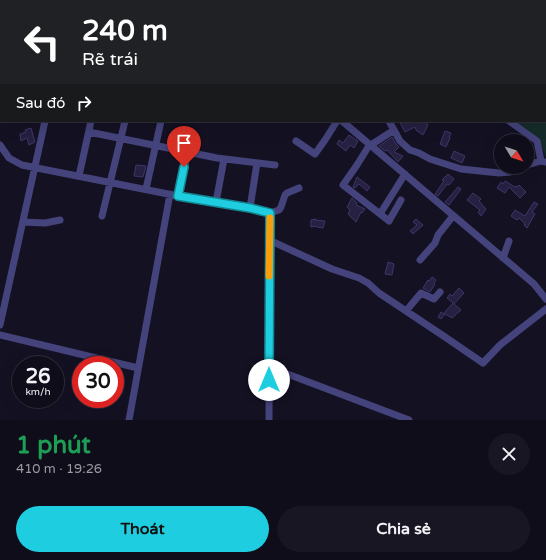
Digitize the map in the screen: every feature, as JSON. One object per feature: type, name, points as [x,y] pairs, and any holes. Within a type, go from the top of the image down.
[{"type":"street","points":[[0,325],[45,122]]},
{"type":"street","points":[[79,176],[91,122]]},
{"type":"street","points":[[102,216],[125,122]]},
{"type":"street","points":[[146,189],[161,122]]},
{"type":"street","points":[[296,141],[315,154],[336,122]]},
{"type":"street","points":[[343,122],[534,284],[546,298]]},
{"type":"street","points":[[390,122],[400,141],[410,150],[430,159],[461,169],[494,172]]},
{"type":"street","points":[[510,122],[537,141],[543,162]]},
{"type":"street","points":[[394,130],[370,144],[343,185],[389,221],[401,200]]},
{"type":"street","points":[[88,132],[224,159],[275,165]]},
{"type":"street","points":[[0,144],[9,158],[22,165],[270,213],[279,210],[287,193],[299,188]]},
{"type":"street","points":[[178,196],[188,152]]},
{"type":"street","points":[[216,202],[224,159]]},
{"type":"street","points":[[250,208],[257,163]]},
{"type":"street","points":[[380,214],[405,174]]},
{"type":"street","points":[[129,420],[170,194]]},
{"type":"street","points":[[269,420],[270,213]]},
{"type":"street","points":[[420,260],[434,243],[438,234],[453,216]]},
{"type":"street","points":[[23,222],[45,223],[60,220]]},
{"type":"street","points":[[269,240],[332,269],[359,278],[368,283],[380,293],[483,363],[500,345],[546,309]]},
{"type":"street","points":[[503,258],[509,241]]},
{"type":"street","points":[[406,311],[421,293],[434,299],[440,292]]},
{"type":"street","points":[[0,335],[138,368]]},
{"type":"street","points":[[269,367],[408,420]]},
{"type":"green space","points":[[514,122],[546,122],[546,158],[541,144],[534,136],[534,134]]},
{"type":"building","points":[[400,122],[426,122],[428,125],[423,135],[416,130],[415,127],[405,132]]},
{"type":"building","points":[[31,128],[35,142],[29,145],[27,138],[21,141],[20,134]]},
{"type":"building","points":[[445,131],[451,133],[446,147],[440,144]]},
{"type":"building","points":[[349,135],[358,141],[354,148],[350,145],[346,151],[337,144],[339,140],[343,143]]},
{"type":"building","points":[[392,137],[399,147],[394,152],[403,156],[398,162],[387,150],[385,151],[379,146]]},
{"type":"building","points":[[454,151],[465,156],[462,163],[451,158]]},
{"type":"building","points":[[136,165],[146,166],[143,177],[134,176]]},
{"type":"building","points":[[448,174],[454,179],[449,185],[447,184],[438,196],[435,194],[444,181],[442,180]]},
{"type":"building","points":[[357,177],[370,187],[367,191],[359,184],[355,188],[353,187]]},
{"type":"building","points":[[505,181],[515,187],[519,185],[526,192],[520,198],[509,187],[505,193],[497,188],[501,182],[503,184]]},
{"type":"building","points":[[458,187],[461,189],[449,205],[445,202]]},
{"type":"building","points":[[473,193],[481,199],[479,201],[486,209],[481,216],[478,212],[480,210],[467,200]]},
{"type":"building","points":[[352,198],[357,203],[356,205],[365,209],[362,213],[361,212],[356,222],[348,214],[350,210],[347,207]]},
{"type":"building","points":[[534,202],[538,204],[532,212],[535,214],[527,228],[519,218],[517,220],[511,216],[515,210],[525,216]]},
{"type":"building","points":[[316,219],[315,220],[325,221],[323,228],[317,226],[311,227],[311,220]]},
{"type":"building","points":[[416,219],[423,225],[413,234],[410,231],[417,225],[413,222]]},
{"type":"building","points":[[388,262],[394,264],[392,275],[385,274]]},
{"type":"building","points":[[432,277],[436,280],[430,292],[423,288]]},
{"type":"building","points":[[459,288],[464,293],[454,304],[461,310],[452,318],[445,314],[441,319],[438,317],[441,312],[444,314],[453,303],[447,298],[450,294],[452,296]]},
{"type":"slow traffic","points":[[269,276],[270,218]]},
{"type":"route","points":[[184,167],[178,196],[250,208],[270,213],[269,380]]}]
